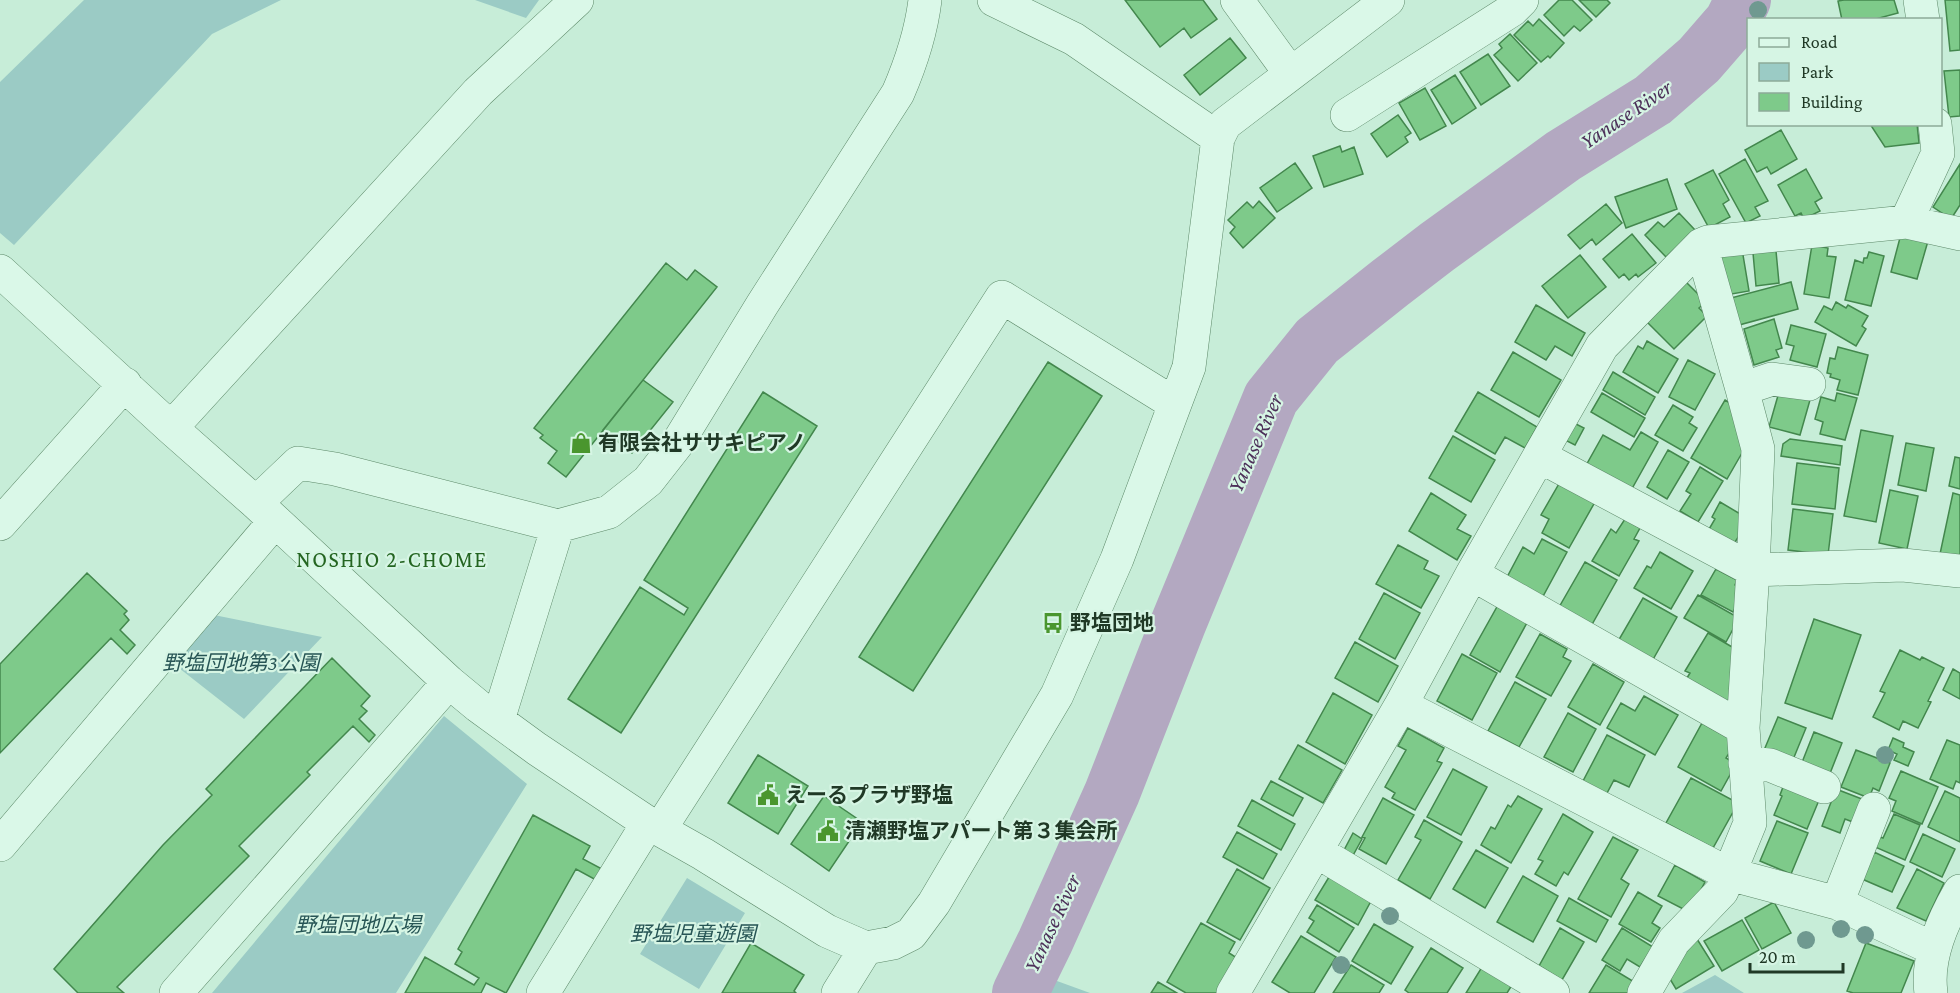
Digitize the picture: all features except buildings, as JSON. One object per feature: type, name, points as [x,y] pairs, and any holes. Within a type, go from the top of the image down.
[{"type":"street","points":[[171,428],[478,93],[577,0]]},
{"type":"street","points":[[0,845],[265,512],[298,463],[346,472],[558,526],[609,512],[648,481],[677,444],[762,305],[898,93],[922,26],[925,0]]},
{"type":"street","points":[[994,0],[1074,39],[1218,138]]},
{"type":"street","points":[[1237,0],[1290,73]]},
{"type":"street","points":[[0,271],[449,681],[498,720],[654,826],[827,931],[866,948],[893,943],[911,934],[934,903],[1057,695],[1117,560],[1189,367],[1218,138],[1225,124],[1388,0]]},
{"type":"street","points":[[1347,116],[1512,9],[1522,0]]},
{"type":"street","points":[[1920,0],[1923,18]]},
{"type":"street","points":[[1906,222],[1938,153],[1935,126]]},
{"type":"street","points":[[1234,993],[1401,705],[1472,574],[1541,457],[1602,346],[1701,245],[1708,242],[1906,222],[1960,234]]},
{"type":"street","points":[[1644,993],[1674,942],[1722,891],[1750,823],[1743,728],[1758,449],[1701,245]]},
{"type":"street","points":[[543,993],[1002,297],[1175,404]]},
{"type":"street","points":[[1742,389],[1772,379],[1809,384]]},
{"type":"street","points":[[0,524],[125,384]]},
{"type":"street","points":[[1541,457],[1753,570],[1903,565],[1960,571]]},
{"type":"street","points":[[498,720],[558,526]]},
{"type":"street","points":[[1472,574],[1743,728]]},
{"type":"street","points":[[176,993],[449,681]]},
{"type":"street","points":[[1401,705],[1729,874],[1946,933]]},
{"type":"street","points":[[1745,763],[1770,765],[1824,788]]},
{"type":"street","points":[[1837,903],[1875,809]]},
{"type":"street","points":[[1316,851],[1553,993]]},
{"type":"street","points":[[1931,993],[1946,933],[1960,891]]},
{"type":"street","points":[[838,993],[866,948]]},
{"type":"green space","points":[[84,0],[281,0],[212,34],[14,245],[0,233],[0,82]]},
{"type":"green space","points":[[475,0],[539,0],[526,18]]},
{"type":"green space","name":"野塩団地第3公園","points":[[214,615],[322,637],[244,719],[170,661]]},
{"type":"green space","name":"野塩団地広場","points":[[444,716],[527,784],[396,993],[212,993]]},
{"type":"green space","name":"野塩児童遊園","points":[[687,878],[745,913],[699,989],[640,954]]},
{"type":"green space","points":[[1715,975],[1744,993],[1682,993]]},
{"type":"green space","points":[[1046,977],[1090,993],[1037,993]]},
{"type":"waterway","name":"Yanase River","points":[[1020,993],[1112,793],[1178,624],[1271,398],[1317,341],[1390,283],[1563,156],[1653,100],[1699,60],[1732,22],[1743,0]]},
{"type":"place","name":"有限会社ササキピアノ","points":[[581,443]]},
{"type":"place","name":"野塩団地","points":[[1053,623]]},
{"type":"place","name":"えーるプラザ野塩","points":[[768,795]]},
{"type":"place","name":"清瀬野塩アパート第３集会所","points":[[828,831]]},
{"type":"district","name":"NOSHIO 2-CHOME","points":[[392,559]]}]
